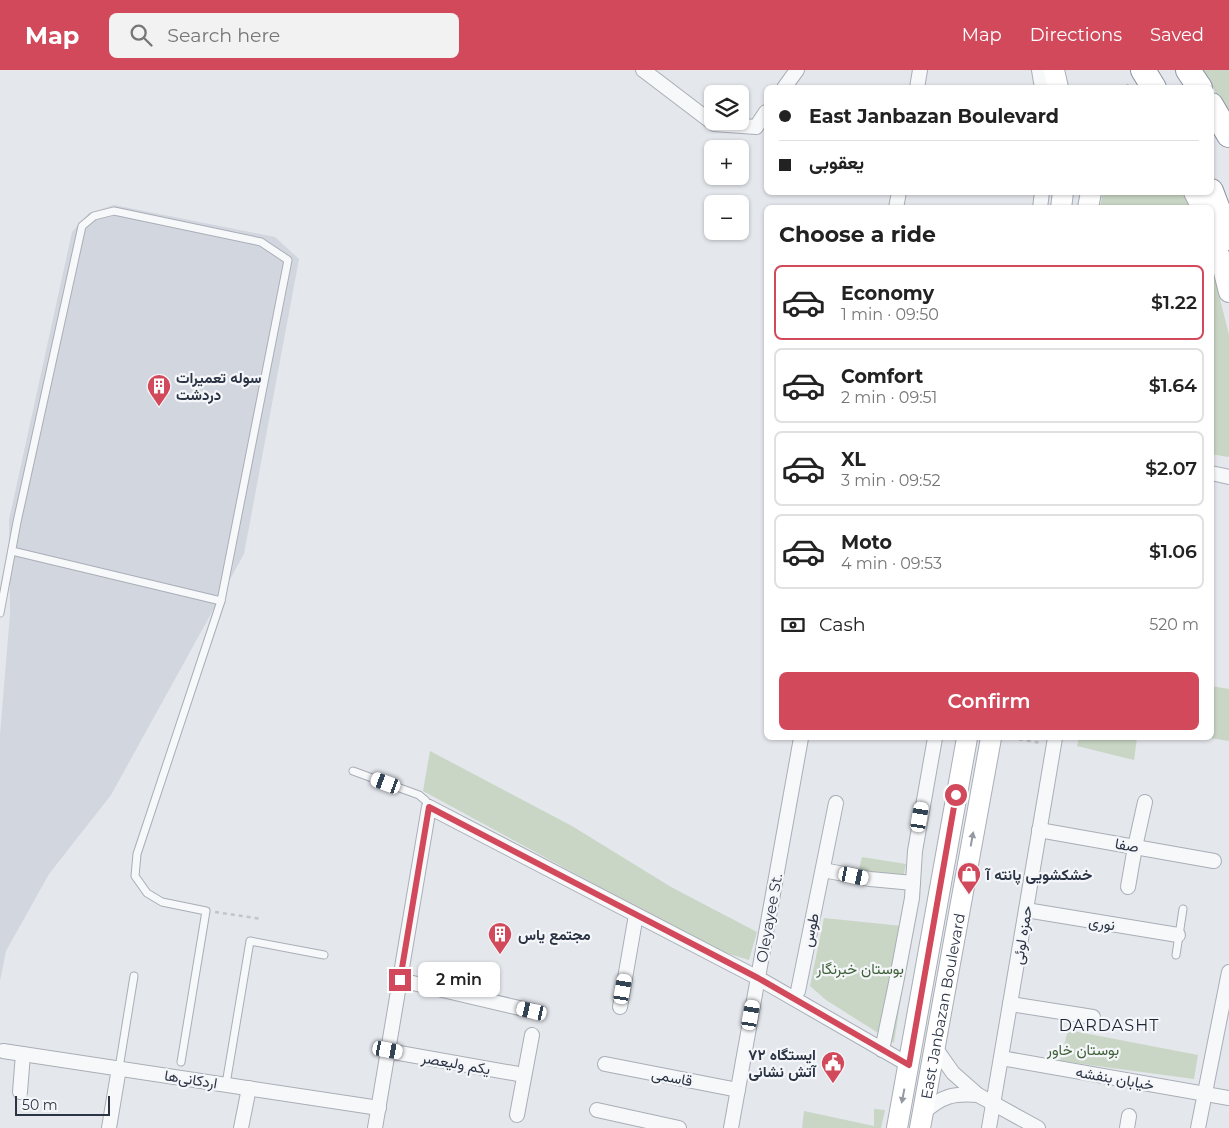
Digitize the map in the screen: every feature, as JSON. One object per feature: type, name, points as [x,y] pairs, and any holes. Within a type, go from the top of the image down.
[{"type":"highway","points":[[1142,70],[1152,85]]},
{"type":"highway","points":[[1188,70],[1198,85]]},
{"type":"highway","points":[[1214,110],[1229,135]]},
{"type":"highway","points":[[1213,195],[1229,238]]},
{"type":"main road","points":[[1054,70],[1057,85]]},
{"type":"main road","points":[[1214,242],[1229,292]]},
{"type":"main road","name":"East Janbazan Boulevard","points":[[897,1128],[967,740]]},
{"type":"main road","name":"East Janbazan Boulevard","points":[[921,1120],[991,740]]},
{"type":"street","points":[[786,85],[797,70]]},
{"type":"street","points":[[918,85],[920,70]]},
{"type":"street","points":[[1039,70],[1042,85]]},
{"type":"street","points":[[648,72],[714,124],[756,127],[764,115]]},
{"type":"street","points":[[1214,474],[1229,476]]},
{"type":"street","name":"Oleyayee St.","points":[[731,1128],[801,740]]},
{"type":"street","points":[[882,1050],[912,898],[915,851],[935,740]]},
{"type":"street","name":"حمزه لوئی","points":[[989,1128],[1054,741]]},
{"type":"street","points":[[1128,887],[1144,802]]},
{"type":"street","name":"طوس","points":[[798,991],[836,803]]},
{"type":"street","points":[[376,1128],[429,807],[758,978],[909,1065]]},
{"type":"street","name":"صفا","points":[[1039,830],[1214,861]]},
{"type":"street","points":[[823,870],[870,879],[912,883]]},
{"type":"street","name":"نوری","points":[[1026,910],[1178,935]]},
{"type":"street","points":[[620,1007],[636,915]]},
{"type":"street","points":[[1198,1128],[1205,1093],[1224,1025],[1229,972]]},
{"type":"street","points":[[400,980],[532,1011]]},
{"type":"street","points":[[1010,1004],[1093,1017]]},
{"type":"street","points":[[517,1114],[532,1035]]},
{"type":"street","points":[[934,1046],[953,1073],[978,1095],[1038,1128]]},
{"type":"street","name":"اردکانی‌ها","points":[[3,1050],[379,1108]]},
{"type":"street","name":"یکم ولیعصر","points":[[388,1050],[524,1075]]},
{"type":"street","points":[[20,1092],[24,1054]]},
{"type":"street","name":"خیابان بنفشه","points":[[1001,1058],[1229,1098]]},
{"type":"street","name":"قاسمی","points":[[605,1064],[738,1090]]},
{"type":"street","points":[[109,1128],[119,1068]]},
{"type":"street","points":[[242,1128],[249,1088]]},
{"type":"street","points":[[921,1120],[934,1103],[948,1096],[978,1095]]},
{"type":"street","points":[[597,1110],[679,1128]]},
{"type":"lane","points":[[0,613],[82,226],[94,216],[114,211],[261,242],[288,260],[221,600],[136,854],[135,876],[147,893],[162,902],[206,911],[181,1062]]},
{"type":"lane","points":[[12,550],[221,600]]},
{"type":"lane","points":[[353,771],[419,795],[426,801],[429,807]]},
{"type":"lane","points":[[1176,956],[1183,909]]},
{"type":"lane","points":[[226,1084],[250,941],[324,955]]},
{"type":"lane","points":[[119,1068],[134,976]]},
{"type":"path","points":[[1040,740],[1054,741]]},
{"type":"path","points":[[206,911],[262,919]]},
{"type":"shaded area","points":[[114,205],[275,237],[299,259],[244,554],[111,795],[49,874],[6,951],[0,981],[0,735],[10,614],[9,520],[72,232],[89,213]]},
{"type":"green space","points":[[1203,70],[1229,70],[1229,115],[1214,89],[1214,85],[1212,85]]},
{"type":"green space","points":[[1102,195],[1188,195],[1192,205],[1101,205]]},
{"type":"green space","points":[[1214,275],[1229,335],[1228,457],[1214,455]]},
{"type":"green space","points":[[1214,686],[1229,689],[1229,741],[1214,739]]},
{"type":"green space","points":[[1078,740],[1137,740],[1134,760],[1077,746]]},
{"type":"green space","points":[[430,751],[572,826],[671,887],[757,932],[749,960],[716,950],[423,791]]},
{"type":"green space","points":[[862,857],[906,864],[903,878],[858,873]]},
{"type":"green space","name":"بوستان خبرنگار","points":[[824,918],[912,927],[894,1043],[826,1000],[810,986]]},
{"type":"green space","name":"بوستان خاور","points":[[1068,1030],[1198,1055],[1194,1079],[1060,1061]]},
{"type":"green space","points":[[874,1109],[885,1110],[881,1128],[802,1128],[804,1111],[874,1126]]},
{"type":"place","name":"سوله تعمیرات دردشت","points":[[159,407]]},
{"type":"place","name":"خشکشویی پانته آ","points":[[969,895]]},
{"type":"place","name":"مجتمع یاس","points":[[500,955]]},
{"type":"place","name":"ایستگاه ۷۲ آتش نشانی","points":[[833,1084]]},
{"type":"district","name":"DARDASHT","points":[[1109,1025]]},
{"type":"route","points":[[400,980],[429,807],[758,978],[909,1065],[956,795]]}]
